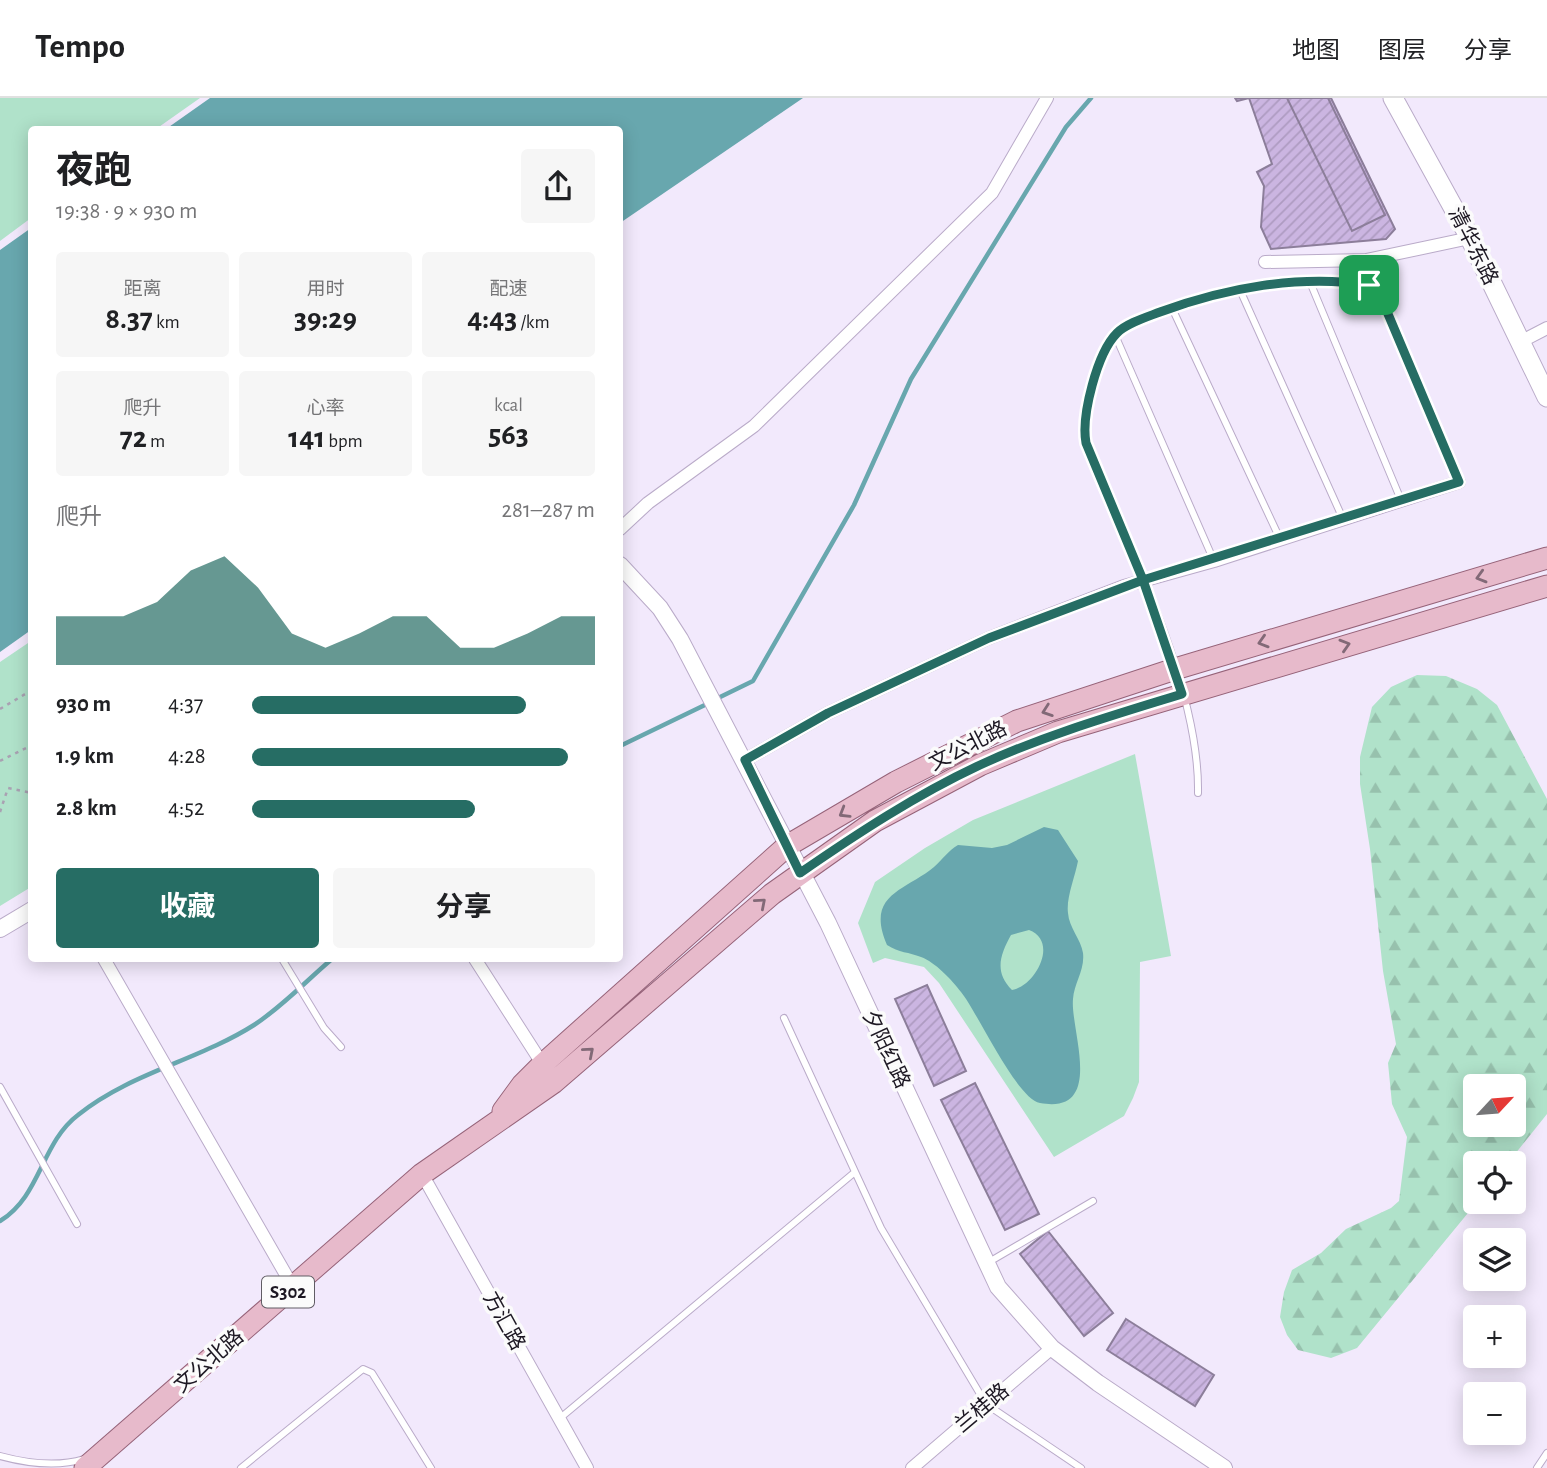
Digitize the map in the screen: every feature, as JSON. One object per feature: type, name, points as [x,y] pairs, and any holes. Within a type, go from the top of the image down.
[{"type":"main road","name":"清华东路","points":[[1393,98],[1470,239],[1547,397]]},
{"type":"main road","name":"文公北路","points":[[548,1074],[787,846],[896,782],[1017,721],[1175,669],[1547,558]]},
{"type":"main road","name":"文公北路","points":[[85,1468],[99,1461],[422,1174],[495,1122],[522,1085],[548,1074],[800,873],[875,821],[979,765],[1058,733],[1547,586]]},
{"type":"street","points":[[623,526],[648,503],[754,426],[992,193],[1047,98]]},
{"type":"street","points":[[1265,261],[1366,260],[1470,239]]},
{"type":"street","points":[[1520,342],[1547,328]]},
{"type":"street","points":[[745,760],[828,713],[989,638],[1143,580],[1214,561],[1459,482]]},
{"type":"street","name":"夕阳红路","points":[[623,568],[660,608],[745,760],[800,873],[828,923],[998,1287],[1052,1348],[1098,1383],[1224,1468]]},
{"type":"street","points":[[0,929],[28,912]]},
{"type":"street","points":[[106,962],[293,1287]]},
{"type":"street","points":[[477,962],[548,1074]]},
{"type":"street","name":"方汇路","points":[[422,1174],[587,1468]]},
{"type":"street","name":"兰桂路","points":[[912,1468],[1052,1348]]},
{"type":"lane","points":[[1310,282],[1401,501]]},
{"type":"lane","points":[[1198,793],[1199,760],[1175,669],[1143,580],[1086,443],[1083,425],[1108,344],[1115,335],[1146,317],[1212,294],[1310,282],[1369,285],[1380,295],[1459,482]]},
{"type":"lane","points":[[1240,290],[1343,519]]},
{"type":"lane","points":[[1171,308],[1280,539]]},
{"type":"lane","points":[[1115,335],[1214,561]]},
{"type":"lane","points":[[284,962],[324,1028],[341,1047]]},
{"type":"lane","points":[[784,1018],[881,1228],[986,1404],[1082,1468]]},
{"type":"lane","points":[[0,1087],[77,1224]]},
{"type":"lane","points":[[559,1419],[855,1172]]},
{"type":"lane","points":[[985,1264],[1093,1201]]},
{"type":"lane","points":[[241,1468],[363,1369],[372,1373],[431,1468]]},
{"type":"lane","points":[[1537,1468],[1547,1453]]},
{"type":"lane","points":[[0,1455],[18,1461],[99,1461]]},
{"type":"path","points":[[0,709],[28,692]]},
{"type":"path","points":[[0,761],[28,747]]},
{"type":"path","points":[[0,812],[8,788],[28,792]]},
{"type":"green space","points":[[0,98],[200,98],[160,126],[28,126],[28,220],[0,241]]},
{"type":"green space","points":[[28,643],[28,889],[0,906],[0,662]]},
{"type":"green space","points":[[1417,675],[1446,676],[1477,689],[1497,705],[1547,799],[1547,1114],[1517,1151],[1463,1151],[1463,1214],[1467,1214],[1357,1348],[1331,1358],[1298,1350],[1287,1335],[1280,1317],[1284,1292],[1292,1270],[1321,1253],[1346,1229],[1391,1208],[1399,1201],[1407,1137],[1392,1104],[1388,1063],[1396,1044],[1383,971],[1360,784],[1360,757],[1372,707],[1391,687]]},
{"type":"green space","points":[[1135,754],[1171,956],[1140,962],[1139,1082],[1124,1116],[1054,1157],[939,983],[924,967],[885,958],[873,963],[858,923],[875,882],[925,848],[973,820]]},
{"type":"shaded area","points":[[210,98],[803,98],[623,221],[623,126],[170,126]]},
{"type":"shaded area","points":[[28,230],[28,632],[0,652],[0,250]]},
{"type":"shaded area","points":[[1044,827],[1058,830],[1078,861],[1068,907],[1070,924],[1083,953],[1073,999],[1079,1049],[1079,1084],[1073,1096],[1060,1103],[1040,1103],[1030,1098],[1009,1071],[953,982],[926,959],[887,945],[882,928],[881,915],[891,896],[934,867],[958,845],[992,848],[1007,845]],"holes":[[[1029,930],[1038,936],[1042,943],[1041,963],[1029,980],[1012,990],[1001,970],[1007,942],[1011,935]]]},
{"type":"building","points":[[1249,98],[1331,98],[1395,229],[1386,239],[1271,249],[1261,227],[1264,186],[1257,172],[1272,164]]},
{"type":"building","points":[[1287,98],[1328,98],[1385,215],[1352,231]]},
{"type":"building","points":[[927,985],[966,1071],[934,1086],[895,999]]},
{"type":"building","points":[[975,1083],[1039,1214],[1005,1230],[941,1100]]},
{"type":"building","points":[[1048,1231],[1113,1313],[1084,1336],[1020,1254]]},
{"type":"building","points":[[1126,1319],[1214,1375],[1195,1406],[1107,1350]]},
{"type":"waterway","points":[[716,699],[753,681],[854,505],[911,379],[1066,127],[1091,98]]},
{"type":"waterway","points":[[623,745],[709,703]]},
{"type":"waterway","points":[[0,1221],[24,1198],[56,1140],[78,1115],[120,1088],[211,1048],[254,1025],[329,962]]},
{"type":"route","points":[[1369,285],[1348,281],[1295,282],[1212,294],[1146,317],[1119,331],[1108,344],[1083,425],[1086,443],[1143,580],[989,638],[828,713],[745,760],[800,873],[875,821],[979,765],[1058,733],[1182,694],[1143,580],[1214,561],[1459,482],[1380,295],[1369,285]]}]
